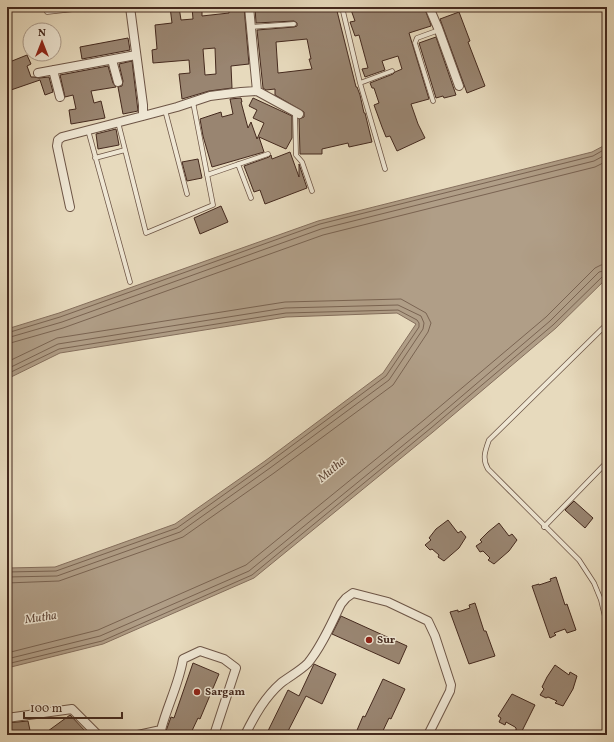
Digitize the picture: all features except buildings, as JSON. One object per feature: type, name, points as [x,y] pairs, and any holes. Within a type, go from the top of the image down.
[{"type":"street","points":[[130,7],[143,105],[143,116]]},
{"type":"street","points":[[249,7],[257,91]]},
{"type":"street","points":[[429,7],[459,86]]},
{"type":"street","points":[[38,73],[136,55]]},
{"type":"street","points":[[112,60],[118,82]]},
{"type":"street","points":[[54,70],[60,97]]},
{"type":"street","points":[[70,207],[57,146],[58,140],[62,137],[177,108],[210,96],[241,92],[257,91],[297,113]]},
{"type":"street","points":[[246,735],[255,714],[269,695],[281,683],[307,663],[318,648],[341,604],[353,593],[388,602],[428,621],[435,636],[451,685],[450,691],[428,735]]},
{"type":"street","points":[[138,735],[160,730],[166,710],[181,674],[183,659],[200,651],[224,659],[236,668],[214,735]]},
{"type":"street","points":[[7,718],[72,709],[98,735]]},
{"type":"lane","points":[[47,12],[92,7]]},
{"type":"lane","points":[[342,7],[360,83],[385,169]]},
{"type":"lane","points":[[251,27],[294,24]]},
{"type":"lane","points":[[433,101],[415,43],[417,38],[439,30]]},
{"type":"lane","points":[[360,83],[392,71]]},
{"type":"lane","points":[[118,122],[146,233],[213,205],[193,102]]},
{"type":"lane","points":[[165,110],[187,194]]},
{"type":"lane","points":[[297,113],[296,155],[302,162],[312,191]]},
{"type":"lane","points":[[88,130],[130,282]]},
{"type":"lane","points":[[95,158],[125,150]]},
{"type":"lane","points":[[207,175],[268,154]]},
{"type":"lane","points":[[238,164],[251,198]]},
{"type":"lane","points":[[607,324],[489,440],[485,449],[484,457],[488,469],[544,527],[569,550],[588,573],[594,583],[607,625]]},
{"type":"lane","points":[[544,527],[607,462]]},
{"type":"water","name":"Mutha","points":[[607,144],[607,278],[556,328],[433,432],[254,578],[103,644],[7,668],[7,568],[55,567],[175,524],[265,461],[383,373],[416,324],[397,313],[286,317],[60,353],[7,379],[7,329],[59,313],[318,221],[592,152]]},
{"type":"place","name":"Sur","points":[[369,640]]},
{"type":"place","name":"Sargam","points":[[197,692]]}]
